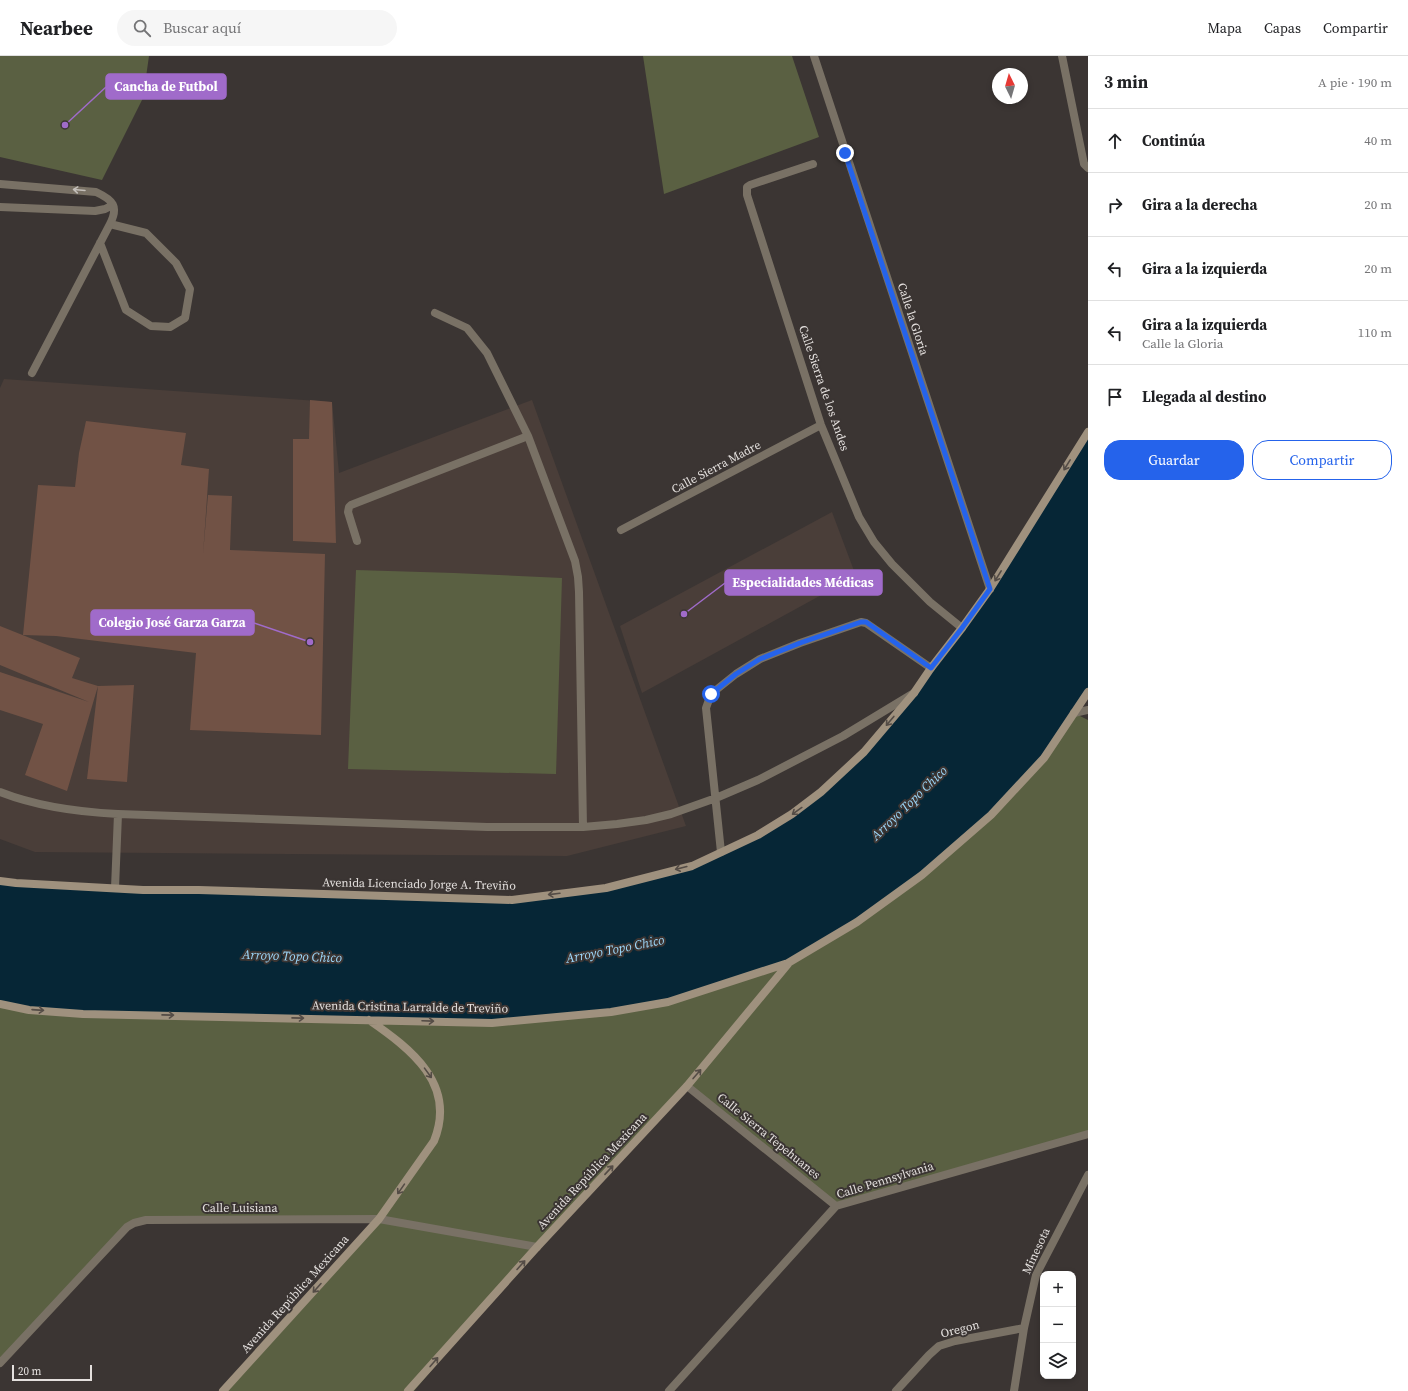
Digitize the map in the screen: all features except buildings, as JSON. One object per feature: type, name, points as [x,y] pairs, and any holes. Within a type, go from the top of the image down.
[{"type":"main road","name":"Avenida Licenciado Jorge A. Treviño","points":[[0,881],[115,888],[512,900],[606,888],[692,866],[758,835],[792,814],[821,792],[864,752],[914,693],[990,589],[1088,432]]},
{"type":"main road","name":"Avenida Cristina Larralde de Treviño","points":[[0,1004],[29,1010],[83,1014],[368,1019],[492,1023],[611,1012],[668,1002],[788,963],[858,922],[922,875],[991,815],[1044,758],[1088,692]]},
{"type":"main road","name":"Avenida República Mexicana","points":[[408,1391],[537,1247],[687,1086],[788,963]]},
{"type":"main road","name":"Avenida República Mexicana","points":[[223,1391],[379,1219],[434,1141],[439,1131],[441,1108],[439,1095],[430,1076],[417,1060],[390,1034],[368,1019]]},
{"type":"street","name":"Calle la Gloria","points":[[814,56],[990,589]]},
{"type":"street","points":[[1062,56],[1084,164],[1088,168]]},
{"type":"street","name":"Calle Sierra de los Andes","points":[[813,164],[750,185],[746,190],[747,195],[821,425],[860,517],[874,542],[910,584],[962,628]]},
{"type":"street","points":[[0,184],[96,192],[107,197],[113,205],[115,214],[32,373]]},
{"type":"street","points":[[0,207],[95,211],[105,209],[113,205]]},
{"type":"street","points":[[100,243],[126,310],[151,326],[170,327],[185,318],[190,289],[176,263],[146,233],[110,224]]},
{"type":"street","points":[[435,313],[468,328],[487,353],[528,436],[571,547],[578,577],[583,827]]},
{"type":"street","name":"Calle Sierra Madre","points":[[621,530],[821,425]]},
{"type":"street","points":[[357,541],[348,512],[351,505],[528,436]]},
{"type":"street","points":[[721,852],[706,708],[711,694],[736,674],[760,659],[800,643],[864,622],[931,668]]},
{"type":"street","points":[[0,792],[47,807],[118,814],[479,827],[583,827],[617,824],[646,820],[671,814],[716,798],[758,780],[843,736],[914,693]]},
{"type":"street","points":[[1074,713],[1088,710]]},
{"type":"street","points":[[115,888],[118,814]]},
{"type":"street","name":"Calle Sierra Tepehuanes","points":[[687,1086],[836,1206]]},
{"type":"street","name":"Calle Pennsylvania","points":[[669,1391],[836,1206],[1088,1134]]},
{"type":"street","name":"Minesota","points":[[1014,1391],[1024,1328],[1036,1275],[1088,1175]]},
{"type":"street","name":"Calle Luisiana","points":[[0,1363],[127,1227],[134,1223],[146,1220],[379,1219],[537,1247]]},
{"type":"street","name":"Oregon","points":[[896,1391],[939,1346],[955,1341],[1024,1328]]},
{"type":"shaded area","points":[[4,379],[332,402],[339,473],[532,400],[686,826],[567,856],[35,852],[0,839],[0,388]]},
{"type":"shaded area","points":[[832,512],[856,576],[642,693],[620,626]]},
{"type":"green space","points":[[0,56],[149,56],[145,94],[102,180],[0,157]]},
{"type":"green space","points":[[643,56],[792,56],[819,137],[664,194]]},
{"type":"green space","points":[[356,570],[562,578],[556,774],[348,769]]},
{"type":"green space","points":[[1074,713],[1088,720],[1088,1134],[836,1206],[687,1086],[537,1247],[414,1391],[223,1391],[379,1220],[131,1224],[0,1363],[0,1003],[492,1023]]},
{"type":"water","name":"Arroyo Topo Chico","points":[[1088,430],[1088,692],[1044,758],[991,815],[922,875],[788,963],[668,1002],[492,1023],[29,1010],[0,1003],[0,880],[16,883],[512,900],[606,888],[692,866],[792,814],[864,752],[962,628]]},
{"type":"place","name":"Cancha de Futbol","points":[[65,125]]},
{"type":"place","name":"Especialidades Médicas","points":[[684,614]]},
{"type":"place","name":"Colegio José Garza Garza","points":[[310,642]]},
{"type":"route","points":[[711,694],[736,674],[760,659],[800,643],[861,622],[866,622],[931,668],[990,589],[845,153]]}]
